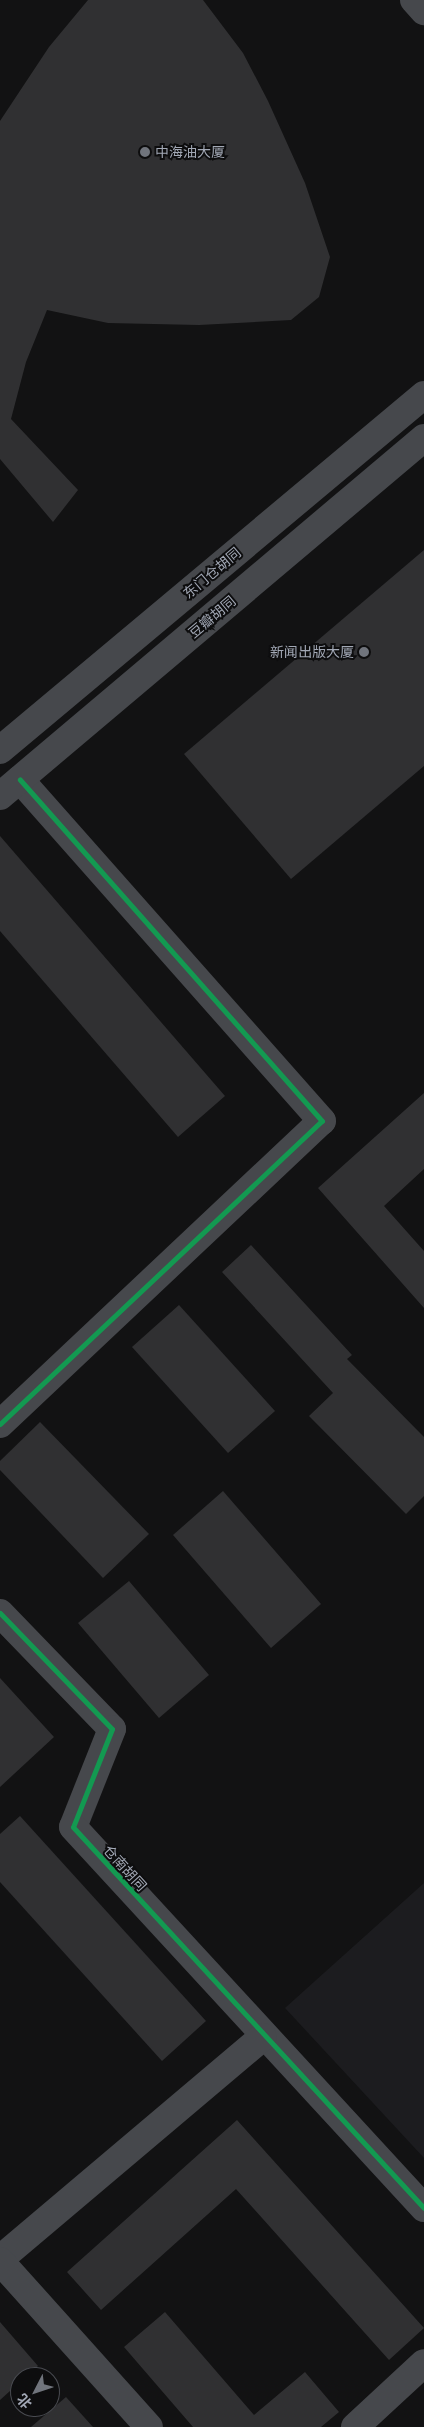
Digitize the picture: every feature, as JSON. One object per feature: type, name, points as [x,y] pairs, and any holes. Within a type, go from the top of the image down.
[{"type":"street","points":[[414,0],[424,11]]},
{"type":"street","name":"东门仓胡同","points":[[0,750],[424,395]]},
{"type":"street","name":"豆瓣胡同","points":[[10,788],[424,438]]},
{"type":"street","points":[[0,1424],[322,1121],[10,788]]},
{"type":"street","name":"仓南胡同","points":[[0,1613],[112,1729],[73,1827],[263,2038],[424,2208]]},
{"type":"street","points":[[150,2427],[0,2260],[263,2038]]},
{"type":"street","points":[[356,2427],[424,2363]]},
{"type":"shaded area","points":[[424,1883],[424,2158],[285,2008]]},
{"type":"building","name":"中海油大厦","points":[[88,0],[203,0],[243,53],[268,101],[305,183],[330,257],[319,297],[291,320],[199,325],[108,323],[47,310],[26,362],[11,419],[78,490],[53,522],[0,459],[0,121],[49,47]]},
{"type":"building","name":"新闻出版大厦","points":[[424,550],[424,766],[291,879],[184,754]]},
{"type":"building","points":[[0,836],[225,1096],[178,1137],[0,931]]},
{"type":"building","points":[[424,1093],[424,1169],[384,1206],[424,1251],[424,1308],[318,1188]]},
{"type":"building","points":[[251,1245],[352,1355],[347,1359],[424,1437],[424,1496],[406,1514],[309,1416],[333,1393],[222,1272]]},
{"type":"building","points":[[179,1305],[275,1411],[228,1453],[132,1347]]},
{"type":"building","points":[[40,1422],[149,1534],[103,1578],[0,1470],[0,1461]]},
{"type":"building","points":[[223,1491],[321,1604],[271,1648],[173,1535]]},
{"type":"building","points":[[129,1581],[209,1675],[159,1718],[78,1623]]},
{"type":"building","points":[[0,1678],[54,1737],[0,1787]]},
{"type":"building","points":[[20,1816],[206,2021],[162,2061],[0,1882],[0,1834]]},
{"type":"building","points":[[237,2120],[424,2328],[389,2360],[236,2189],[101,2310],[67,2272]]},
{"type":"building","points":[[165,2312],[254,2415],[305,2372],[339,2412],[321,2427],[193,2427],[124,2347]]},
{"type":"building","points":[[0,2322],[38,2366],[10,2367],[10,2391],[0,2400]]},
{"type":"building","points":[[66,2397],[93,2427],[31,2427],[43,2417],[60,2417],[60,2402]]},
{"type":"cycle path","points":[[0,1424],[322,1121],[20,780]]},
{"type":"cycle path","points":[[0,1613],[112,1729],[73,1827],[424,2208]]},
{"type":"place","name":"中海油大厦","points":[[145,152]]},
{"type":"place","name":"新闻出版大厦","points":[[364,652]]}]
